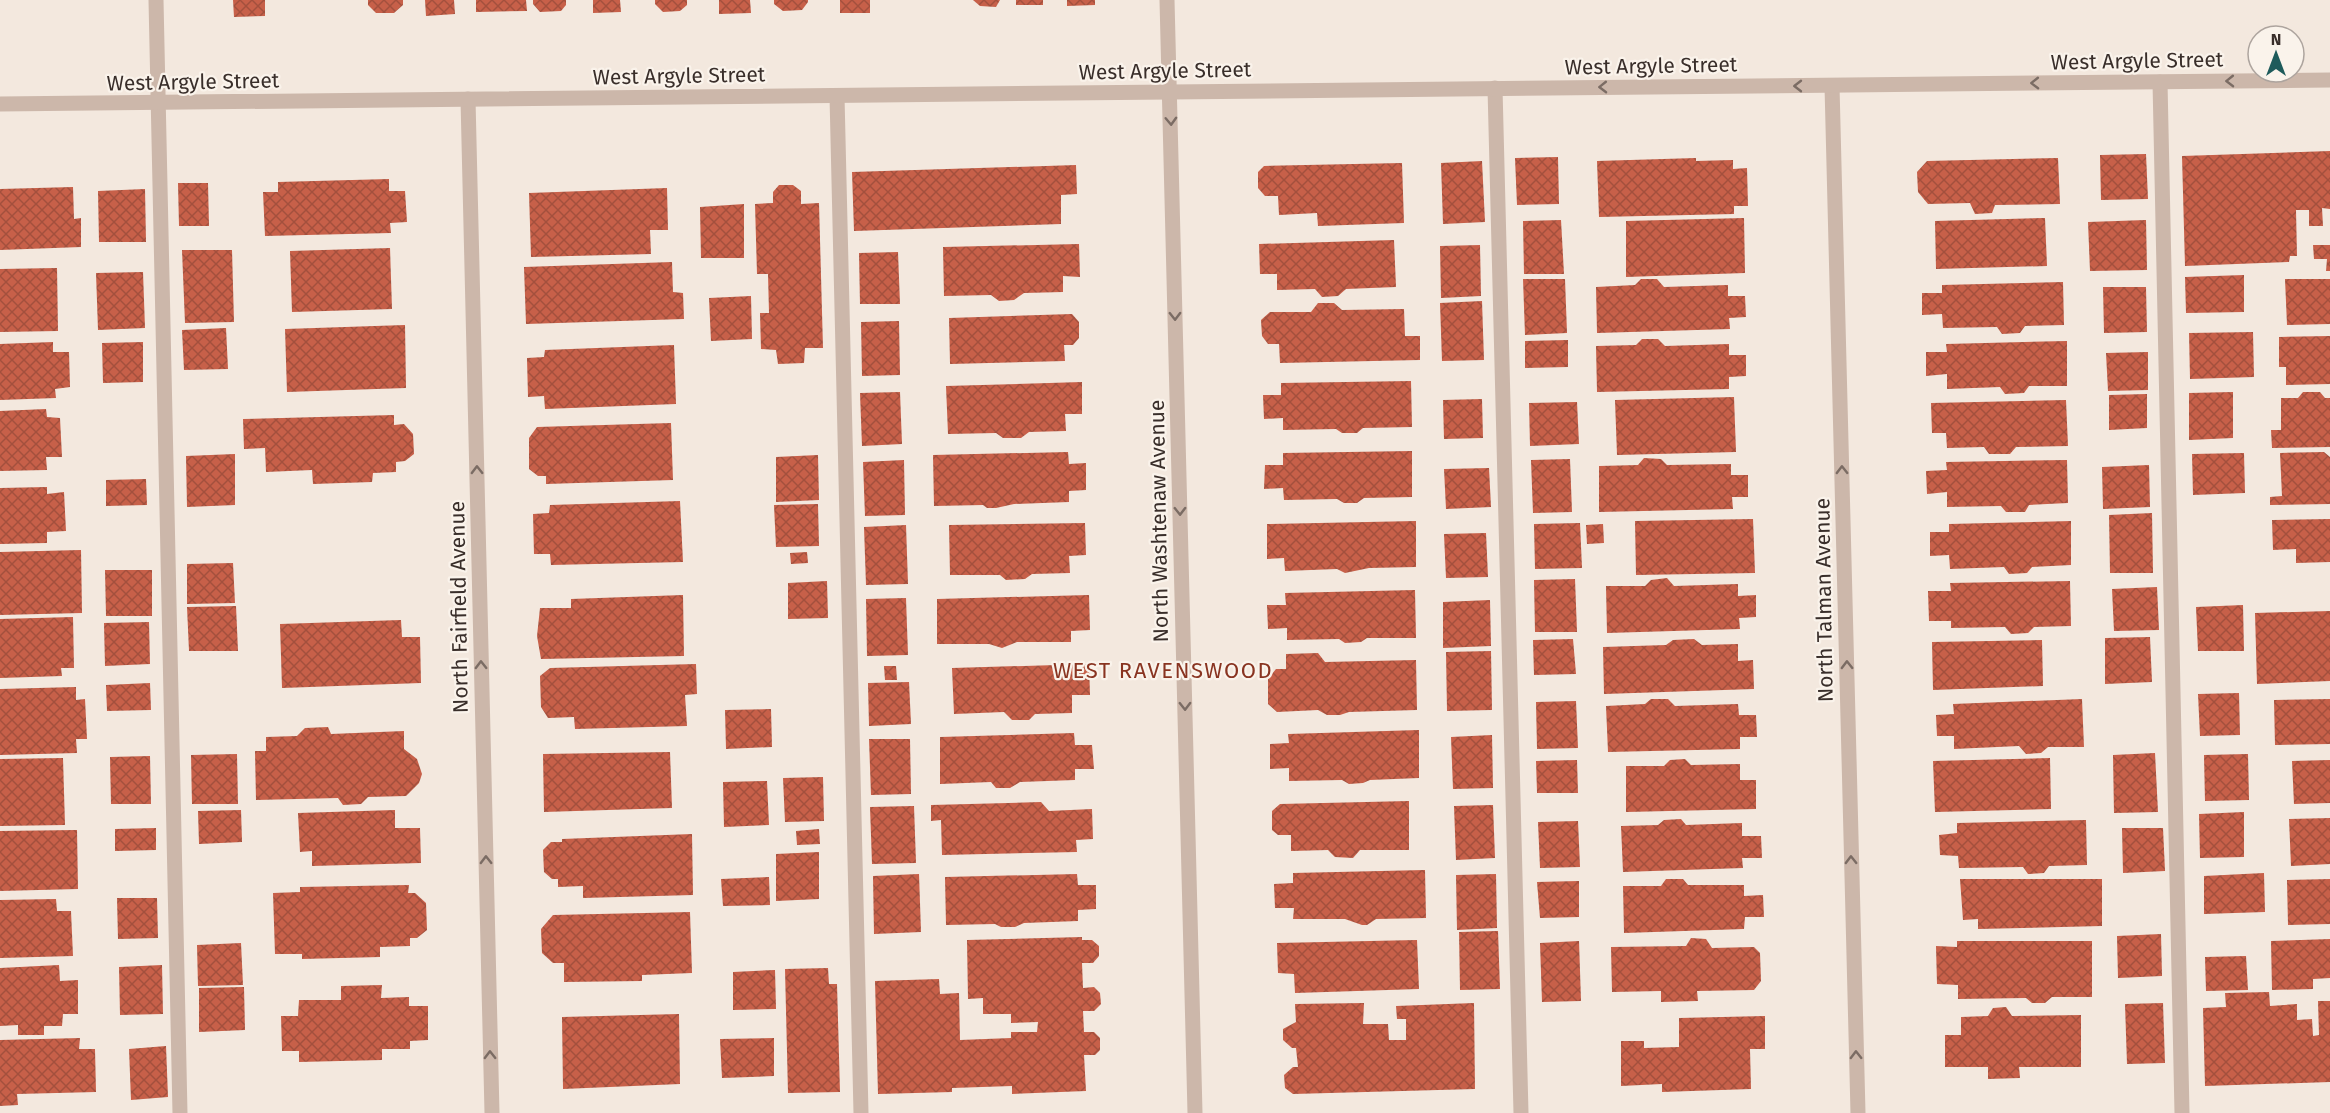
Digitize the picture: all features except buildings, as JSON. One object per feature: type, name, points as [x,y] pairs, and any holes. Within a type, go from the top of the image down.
[{"type":"street","points":[[156,0],[180,1113]]},
{"type":"street","name":"North Washtenaw Avenue","points":[[1167,0],[1195,1113]]},
{"type":"street","name":"West Argyle Street","points":[[0,104],[2330,80]]},
{"type":"street","points":[[2160,82],[2182,1113]]},
{"type":"street","name":"North Talman Avenue","points":[[1832,86],[1858,1113]]},
{"type":"street","points":[[1495,88],[1521,1113]]},
{"type":"street","points":[[837,96],[861,1113]]},
{"type":"street","name":"North Fairfield Avenue","points":[[468,99],[492,1113]]},
{"type":"district","name":"WEST RAVENSWOOD","points":[[1163,670]]}]
